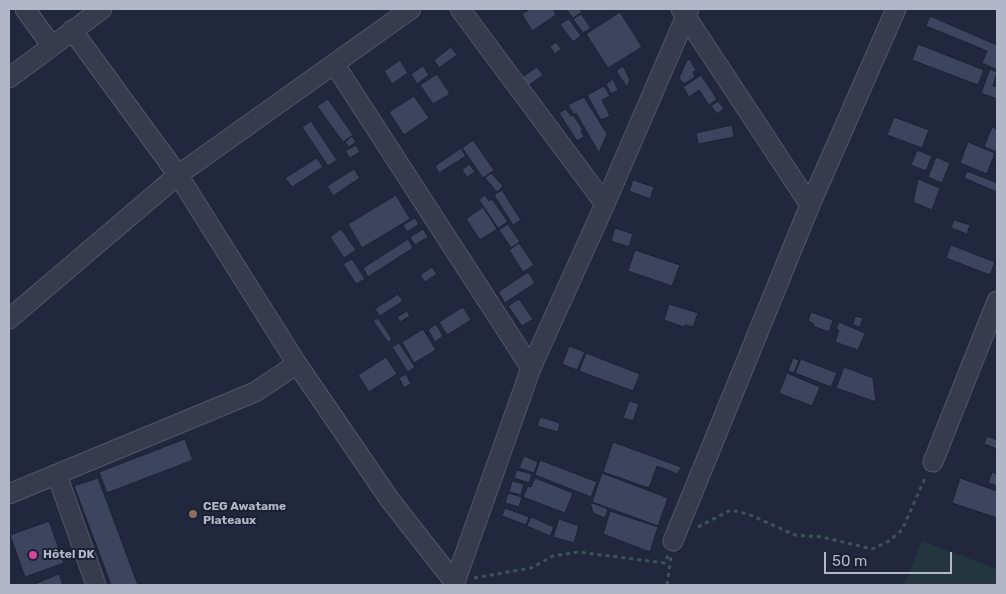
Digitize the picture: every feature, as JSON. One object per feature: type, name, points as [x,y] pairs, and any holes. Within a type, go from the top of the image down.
[{"type":"street","points":[[25,9],[51,45]]},
{"type":"street","points":[[9,78],[102,9]]},
{"type":"street","points":[[9,319],[178,176],[411,9]]},
{"type":"street","points":[[460,9],[605,204]]},
{"type":"street","points":[[673,541],[810,205],[896,9]]},
{"type":"street","points":[[454,584],[531,368],[605,204],[685,11]]},
{"type":"street","points":[[685,11],[810,205]]},
{"type":"street","points":[[72,30],[178,176],[297,364],[390,500],[454,584]]},
{"type":"street","points":[[335,65],[531,368]]},
{"type":"street","points":[[933,462],[995,312]]},
{"type":"street","points":[[9,494],[255,392],[297,364]]},
{"type":"street","points":[[57,475],[96,585]]},
{"type":"path","points":[[454,584],[486,575],[531,568],[553,556],[578,552],[665,563],[673,541],[731,510],[748,514],[795,535],[822,537],[872,549],[889,541],[902,530],[933,462]]},
{"type":"path","points":[[667,585],[673,541]]},
{"type":"shaded area","points":[[922,541],[997,569],[997,585],[904,585]]},
{"type":"building","points":[[530,9],[553,9],[556,15],[532,31],[522,14]]},
{"type":"building","points":[[566,9],[580,9],[582,12],[573,18]]},
{"type":"building","points":[[620,12],[642,47],[608,68],[586,34]]},
{"type":"building","points":[[581,14],[591,28],[583,33],[573,19]]},
{"type":"building","points":[[930,16],[997,45],[997,70],[982,63],[987,51],[926,26]]},
{"type":"building","points":[[569,19],[581,36],[573,42],[560,24]]},
{"type":"building","points":[[556,42],[561,49],[555,54],[550,47]]},
{"type":"building","points":[[918,44],[984,70],[978,85],[912,60]]},
{"type":"building","points":[[451,47],[457,55],[439,68],[434,60]]},
{"type":"building","points":[[690,59],[696,71],[693,72],[695,77],[684,84],[679,78],[687,60]]},
{"type":"building","points":[[400,60],[408,73],[392,84],[384,71]]},
{"type":"building","points":[[423,66],[429,75],[417,84],[411,74]]},
{"type":"building","points":[[623,66],[630,80],[627,87],[616,71]]},
{"type":"building","points":[[537,67],[543,75],[525,88],[519,79]]},
{"type":"building","points":[[990,69],[997,72],[993,86],[997,87],[997,99],[981,93]]},
{"type":"building","points":[[437,74],[450,94],[433,104],[420,85]]},
{"type":"building","points":[[701,75],[717,99],[709,105],[699,90],[689,97],[683,87]]},
{"type":"building","points":[[613,79],[618,90],[611,94],[606,84]]},
{"type":"building","points":[[604,86],[610,96],[602,100],[610,116],[601,120],[587,95]]},
{"type":"building","points":[[414,96],[429,118],[404,135],[389,112]]},
{"type":"building","points":[[584,97],[607,134],[599,153],[576,113],[574,115],[568,105]]},
{"type":"building","points":[[328,99],[353,135],[343,142],[317,106]]},
{"type":"building","points":[[718,101],[724,109],[717,114],[711,106]]},
{"type":"building","points":[[566,109],[571,116],[573,115],[583,130],[581,131],[584,137],[577,141],[559,113]]},
{"type":"building","points":[[894,117],[929,130],[922,148],[887,135]]},
{"type":"building","points":[[311,121],[337,160],[328,166],[302,127]]},
{"type":"building","points":[[732,125],[734,137],[698,144],[696,133]]},
{"type":"building","points":[[992,127],[997,129],[997,152],[984,147]]},
{"type":"building","points":[[352,136],[356,142],[349,147],[345,142]]},
{"type":"building","points":[[473,140],[494,170],[483,178],[462,148]]},
{"type":"building","points":[[968,142],[995,153],[987,174],[960,163]]},
{"type":"building","points":[[356,145],[360,152],[350,158],[345,151]]},
{"type":"building","points":[[461,148],[466,156],[439,173],[435,166]]},
{"type":"building","points":[[917,150],[932,156],[926,171],[911,165]]},
{"type":"building","points":[[936,157],[950,163],[942,183],[928,177]]},
{"type":"building","points":[[317,158],[323,167],[292,187],[285,178]]},
{"type":"building","points":[[469,164],[475,172],[467,177],[462,170]]},
{"type":"building","points":[[354,169],[360,178],[333,196],[327,186]]},
{"type":"building","points":[[967,171],[997,183],[997,192],[964,178]]},
{"type":"building","points":[[491,173],[503,186],[497,192],[485,178]]},
{"type":"building","points":[[918,179],[940,188],[932,210],[913,202]]},
{"type":"building","points":[[633,180],[654,187],[650,199],[629,191]]},
{"type":"building","points":[[502,190],[521,220],[513,225],[494,195]]},
{"type":"building","points":[[396,195],[410,219],[362,248],[348,224]]},
{"type":"building","points":[[485,195],[489,201],[492,199],[508,222],[498,228],[479,200]]},
{"type":"building","points":[[483,207],[497,229],[480,240],[466,219]]},
{"type":"building","points":[[415,218],[419,224],[407,232],[403,225]]},
{"type":"building","points":[[954,220],[970,225],[967,234],[951,228]]},
{"type":"building","points":[[508,224],[520,242],[511,248],[499,230]]},
{"type":"building","points":[[615,228],[633,234],[629,247],[611,241]]},
{"type":"building","points":[[341,229],[356,250],[344,258],[330,237]]},
{"type":"building","points":[[423,229],[428,237],[415,245],[410,237]]},
{"type":"building","points":[[408,239],[413,248],[368,277],[363,268]]},
{"type":"building","points":[[519,243],[534,265],[523,272],[509,250]]},
{"type":"building","points":[[951,245],[995,262],[990,275],[946,258]]},
{"type":"building","points":[[635,250],[680,265],[672,286],[628,271]]},
{"type":"building","points":[[352,259],[365,279],[356,284],[343,264]]},
{"type":"building","points":[[432,267],[437,274],[425,282],[420,275]]},
{"type":"building","points":[[528,272],[535,283],[505,303],[498,292]]},
{"type":"building","points":[[398,294],[403,301],[380,316],[375,309]]},
{"type":"building","points":[[519,299],[533,319],[522,326],[508,306]]},
{"type":"building","points":[[669,304],[698,313],[693,327],[685,325],[684,327],[664,320]]},
{"type":"building","points":[[463,307],[471,320],[447,335],[439,322]]},
{"type":"building","points":[[407,311],[410,316],[400,322],[397,317]]},
{"type":"building","points":[[811,312],[833,320],[829,332],[813,326],[814,324],[808,321]]},
{"type":"building","points":[[855,316],[863,318],[860,327],[853,325]]},
{"type":"building","points":[[378,318],[392,339],[388,342],[373,321]]},
{"type":"building","points":[[839,322],[865,333],[858,350],[835,342],[839,330],[836,329]]},
{"type":"building","points":[[436,324],[443,336],[435,342],[428,330]]},
{"type":"building","points":[[423,329],[436,350],[414,363],[402,342]]},
{"type":"building","points":[[399,343],[415,367],[408,372],[392,347]]},
{"type":"building","points":[[569,346],[585,352],[577,370],[562,364]]},
{"type":"building","points":[[586,353],[640,374],[633,391],[579,371]]},
{"type":"building","points":[[386,357],[397,374],[369,392],[358,375]]},
{"type":"building","points":[[793,358],[799,360],[794,373],[788,371]]},
{"type":"building","points":[[801,359],[837,373],[831,387],[795,373]]},
{"type":"building","points":[[844,367],[873,378],[876,402],[836,388]]},
{"type":"building","points":[[787,373],[820,387],[812,406],[779,393]]},
{"type":"building","points":[[406,374],[411,384],[404,388],[399,378]]},
{"type":"building","points":[[629,401],[639,404],[633,421],[623,418]]},
{"type":"building","points":[[540,417],[560,423],[558,432],[537,426]]},
{"type":"building","points":[[987,436],[997,440],[997,449],[984,444]]},
{"type":"building","points":[[185,439],[193,460],[107,493],[99,472]]},
{"type":"building","points":[[613,442],[681,467],[678,474],[657,466],[649,488],[603,472]]},
{"type":"building","points":[[524,456],[538,462],[534,473],[519,468]]},
{"type":"building","points":[[540,460],[597,482],[591,497],[535,475]]},
{"type":"building","points":[[517,470],[532,474],[529,483],[514,478]]},
{"type":"building","points":[[992,472],[997,474],[997,486],[988,483]]},
{"type":"building","points":[[602,473],[668,498],[658,526],[592,502]]},
{"type":"building","points":[[98,478],[138,585],[111,585],[74,486]]},
{"type":"building","points":[[535,478],[573,493],[565,513],[523,497],[528,486],[531,487]]},
{"type":"building","points":[[960,478],[997,491],[997,518],[952,503]]},
{"type":"building","points":[[512,481],[524,484],[521,495],[509,492]]},
{"type":"building","points":[[508,493],[522,497],[519,507],[505,503]]},
{"type":"building","points":[[590,502],[608,509],[605,518],[593,513]]},
{"type":"building","points":[[505,508],[529,517],[526,525],[502,516]]},
{"type":"building","points":[[610,511],[658,527],[650,552],[603,534]]},
{"type":"building","points":[[531,517],[554,527],[550,536],[527,526]]},
{"type":"building","points":[[559,519],[579,526],[574,543],[553,537]]},
{"type":"building","points":[[49,521],[64,563],[25,577],[10,535]]},
{"type":"building","points":[[59,574],[63,585],[32,585]]},
{"type":"place","name":"CEG Awatame Plateaux","points":[[193,514]]},
{"type":"place","name":"Hôtel DK","points":[[33,555]]}]
